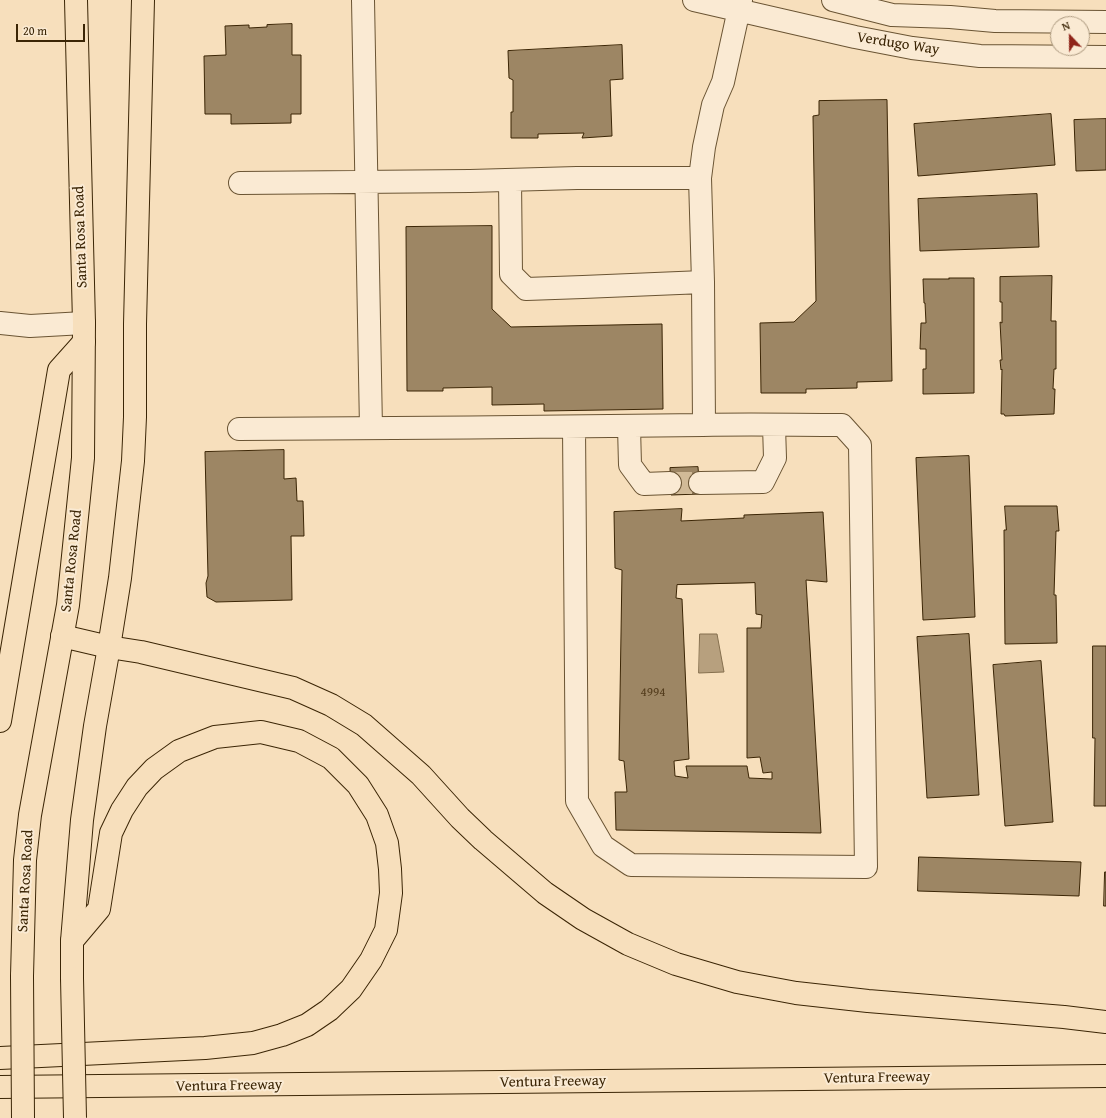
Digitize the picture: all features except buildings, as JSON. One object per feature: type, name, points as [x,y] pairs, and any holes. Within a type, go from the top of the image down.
[{"type":"main road","name":"Santa Rosa Road","points":[[23,1118],[22,976],[25,860],[30,815],[68,605],[83,458],[84,332],[76,0]]},
{"type":"main road","points":[[75,1118],[72,941],[82,820],[95,726],[120,578],[133,461],[143,0]]},
{"type":"main road","points":[[0,721],[59,370],[84,332]]},
{"type":"main road","points":[[62,636],[109,647],[141,652],[293,688],[331,705],[364,726],[421,775],[460,818],[483,840],[545,893],[583,919],[628,944],[676,964],[737,982],[796,993],[868,1001],[1056,1016],[1106,1022]]},
{"type":"main road","points":[[0,1058],[205,1048],[253,1043],[282,1035],[306,1025],[329,1010],[351,989],[371,960],[386,930],[391,893],[390,869],[387,843],[377,815],[358,785],[331,758],[299,741],[261,732],[215,737],[179,751],[154,769],[137,787],[122,810],[111,833],[99,909],[72,941]]},
{"type":"main road","name":"Ventura Freeway","points":[[0,1087],[1106,1076]]},
{"type":"street","points":[[363,0],[371,428]]},
{"type":"street","name":"Verdugo Way","points":[[694,0],[740,5],[855,37],[912,48],[980,56],[1106,57]]},
{"type":"street","name":"Verdugo Way","points":[[833,0],[892,15],[950,17],[995,21],[1106,22]]},
{"type":"street","points":[[704,425],[703,282],[700,178],[712,105],[723,82],[740,5]]},
{"type":"street","points":[[240,183],[577,178],[700,178]]},
{"type":"street","points":[[510,180],[511,274],[526,289],[703,282]]},
{"type":"street","points":[[0,323],[84,332]]},
{"type":"street","points":[[239,429],[842,425],[860,445],[866,867],[631,865],[603,846],[577,801],[574,427]]},
{"type":"street","points":[[700,483],[763,482],[775,458],[774,426]]},
{"type":"street","points":[[629,427],[630,465],[644,484],[670,483]]},
{"type":"shaded area","points":[[700,634],[717,634],[724,672],[699,673]]},
{"type":"tunnel","points":[[670,483],[700,483]]}]
